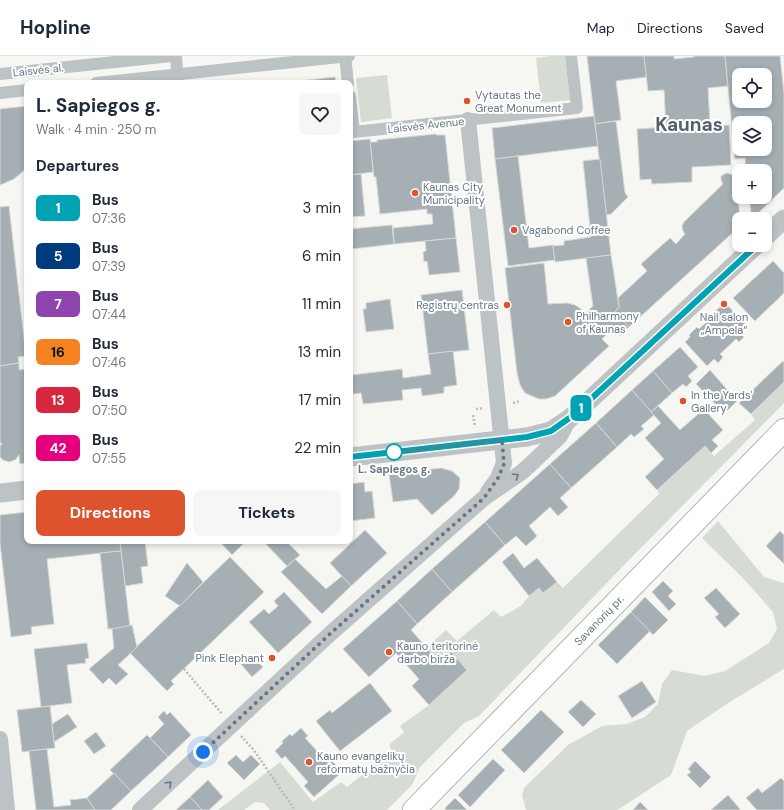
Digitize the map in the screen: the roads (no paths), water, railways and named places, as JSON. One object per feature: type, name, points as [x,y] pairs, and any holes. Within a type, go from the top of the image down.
[{"type":"main road","name":"Savanorių pr.","points":[[414,810],[784,430]]},
{"type":"street","name":"Laisvės al.","points":[[0,74],[172,56]]},
{"type":"street","points":[[176,56],[177,79]]},
{"type":"street","points":[[345,56],[348,80]]},
{"type":"street","points":[[157,80],[177,79],[349,56]]},
{"type":"street","name":"Laisvės Avenue","points":[[353,123],[354,132],[577,108],[571,56]]},
{"type":"street","points":[[0,93],[24,90]]},
{"type":"street","points":[[468,120],[504,464],[498,478],[484,498]]},
{"type":"street","points":[[772,230],[784,219]]},
{"type":"street","points":[[353,457],[527,437],[551,431],[568,419],[748,252]]},
{"type":"street","points":[[140,810],[331,633],[484,498],[522,472],[533,462],[560,436],[568,419]]},
{"type":"street","points":[[0,493],[24,490]]},
{"type":"street","points":[[0,739],[7,810]]},
{"type":"place","name":"Vytautas the Great Monument","points":[[467,101]]},
{"type":"place","name":"Kaunas City Municipality","points":[[415,193]]},
{"type":"place","name":"Vagabond Coffee","points":[[514,230]]},
{"type":"place","name":"Nail salon „Ampela“","points":[[724,304]]},
{"type":"place","name":"Registrų centras","points":[[507,305]]},
{"type":"place","name":"Philharmony of Kaunas","points":[[568,322]]},
{"type":"place","name":"In the Yards' Gallery","points":[[683,401]]},
{"type":"place","name":"L. Sapiegos g.","points":[[394,452]]},
{"type":"place","name":"Kauno teritorinė darbo birža","points":[[389,652]]},
{"type":"place","name":"Pink Elephant","points":[[272,658]]},
{"type":"place","name":"Kauno evangelikų reformatų bažnyčia","points":[[309,762]]},
{"type":"district","name":"Kaunas","points":[[689,124]]}]
